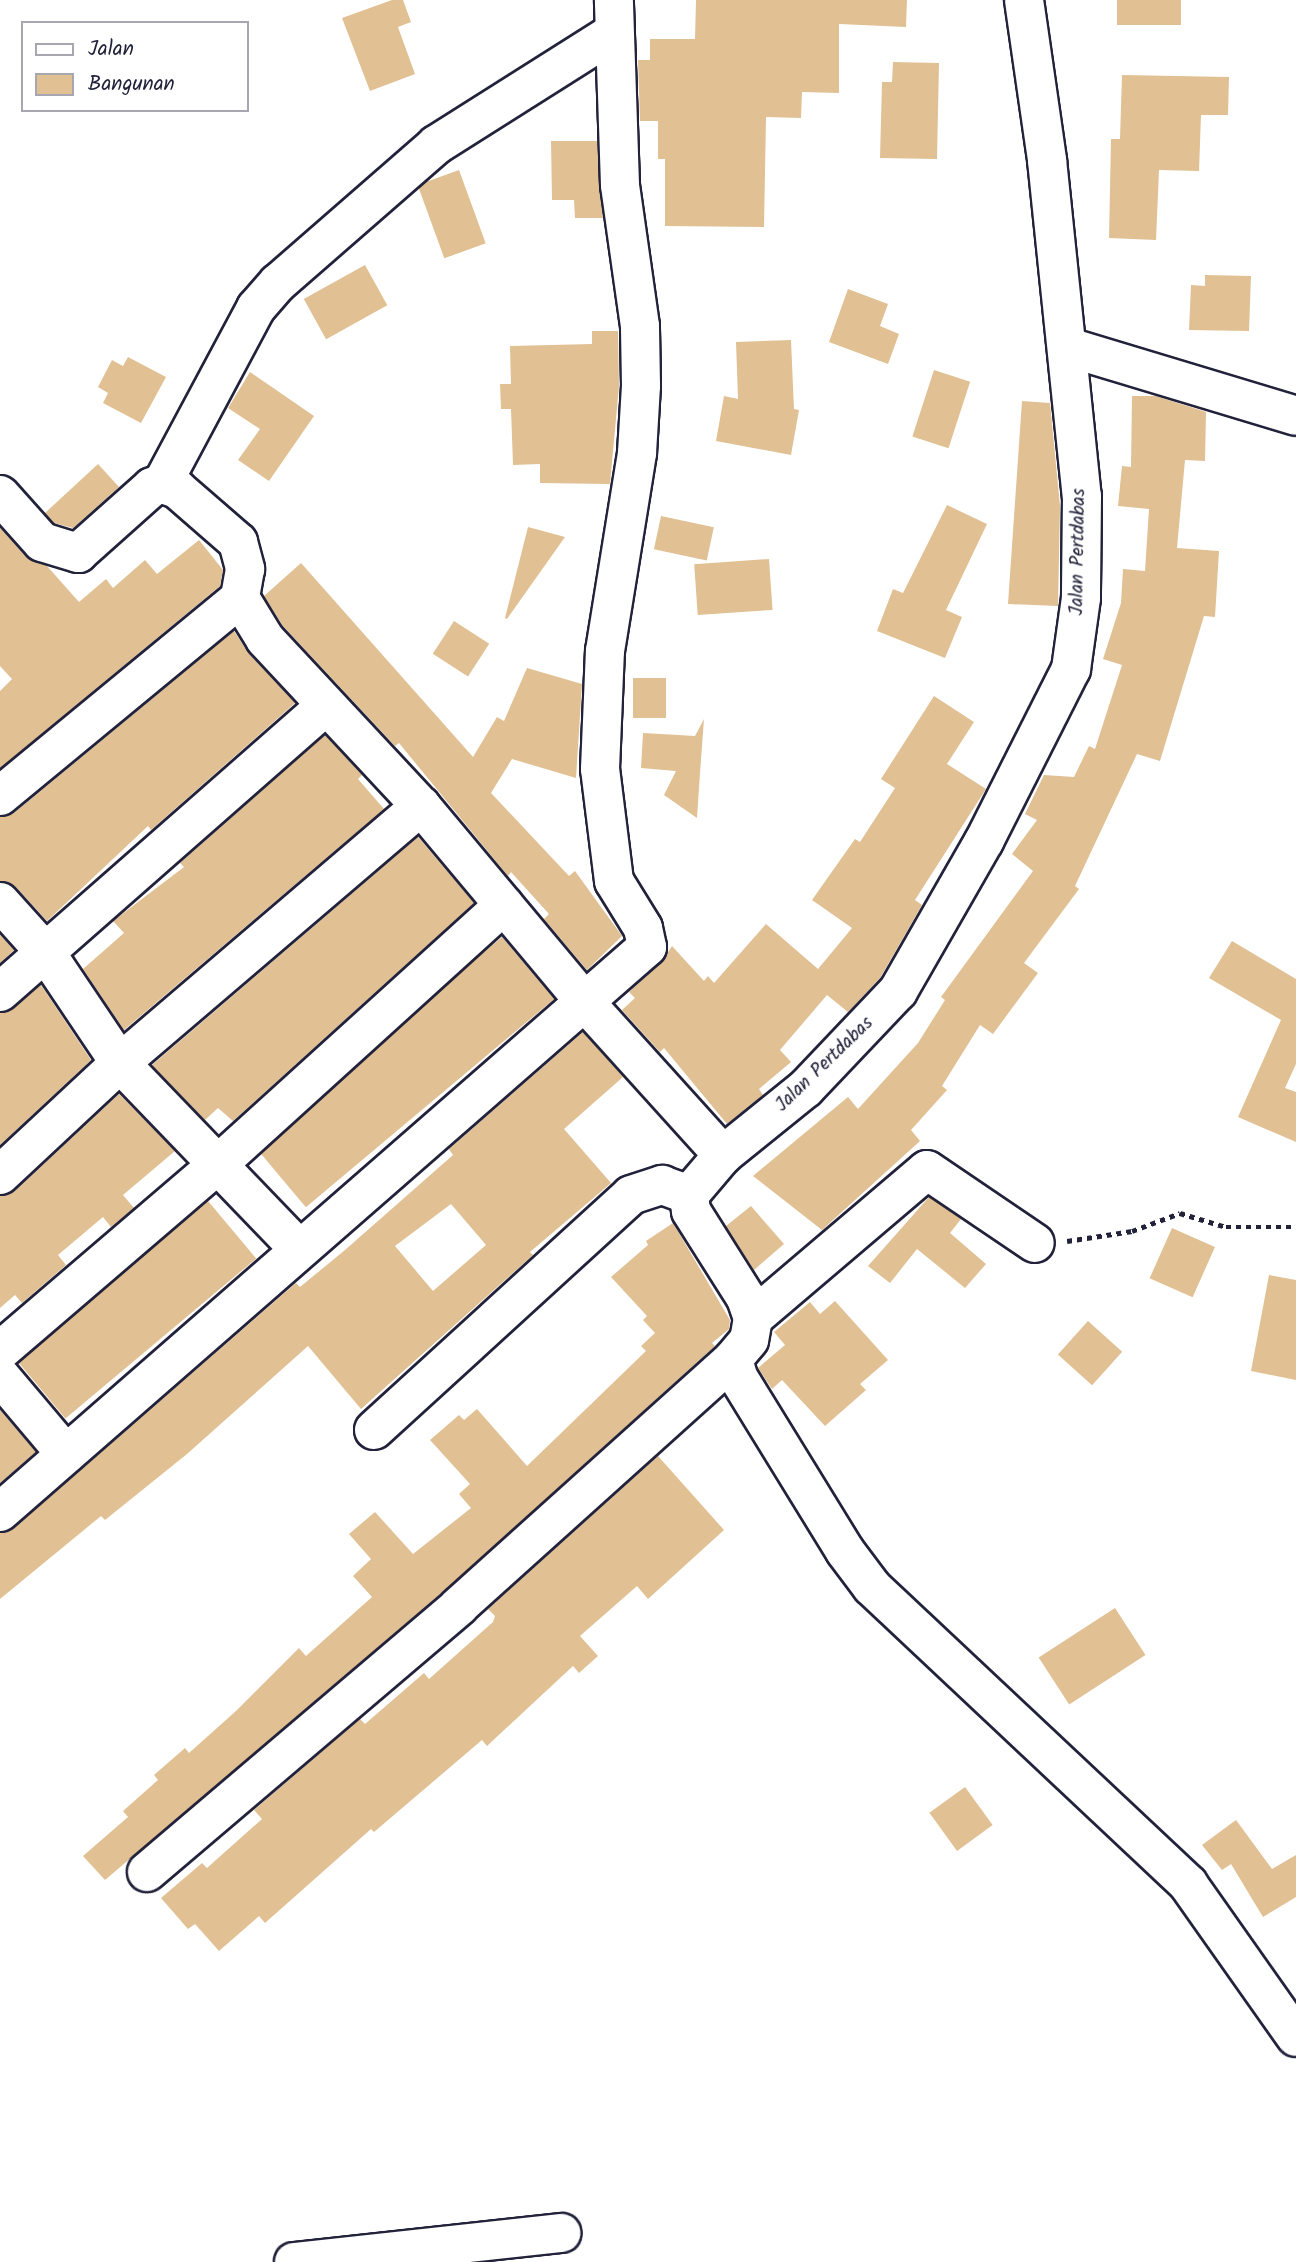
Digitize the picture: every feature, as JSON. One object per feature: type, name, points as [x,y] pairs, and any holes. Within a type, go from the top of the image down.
[{"type":"street","name":"Jalan Pertdabas","points":[[688,1195],[723,1155],[806,1088],[898,990],[984,841],[1071,669],[1081,597],[1082,496],[1068,347],[1024,0]]},
{"type":"street","points":[[162,484],[256,308],[278,283],[436,145],[614,17]]},
{"type":"street","points":[[0,1512],[583,999],[641,957],[648,940],[614,881],[607,849],[600,769],[605,651],[637,453],[641,386],[640,326],[620,185],[614,17]]},
{"type":"street","points":[[1068,347],[1296,416]]},
{"type":"street","points":[[0,495],[42,542],[78,553],[152,487],[162,484],[177,489],[238,542],[245,569],[240,597],[0,796]]},
{"type":"street","points":[[240,597],[265,639],[421,806],[583,999],[723,1155]]},
{"type":"street","points":[[0,992],[325,706]]},
{"type":"street","points":[[0,1175],[120,1063],[421,806]]},
{"type":"street","points":[[0,902],[46,953],[120,1063],[215,1167],[299,1248]]},
{"type":"street","points":[[0,1351],[215,1167],[504,905]]},
{"type":"street","points":[[753,1318],[927,1170],[1035,1243]]},
{"type":"street","points":[[147,1872],[459,1606],[733,1359],[749,1340],[753,1318],[746,1298],[691,1211],[688,1195],[663,1185],[631,1195],[374,1430]]},
{"type":"street","points":[[733,1359],[738,1377],[845,1551],[872,1587],[1188,1884],[1296,2037]]},
{"type":"street","points":[[0,1376],[66,1454]]},
{"type":"street","points":[[294,2262],[561,2233]]},
{"type":"path","points":[[1035,1243],[1132,1231],[1180,1213],[1226,1227],[1296,1227]]},
{"type":"building","points":[[392,0],[403,0],[411,22],[398,27],[415,74],[370,91],[342,18]]},
{"type":"building","points":[[696,0],[907,0],[906,27],[839,24],[839,93],[802,92],[801,118],[766,117],[764,227],[665,226],[665,159],[658,159],[658,121],[640,121],[638,60],[650,60],[650,39],[695,39]]},
{"type":"building","points":[[1117,0],[1181,0],[1181,25],[1117,25]]},
{"type":"building","points":[[893,62],[939,63],[937,159],[880,158],[882,82],[892,82]]},
{"type":"building","points":[[1122,75],[1229,77],[1228,115],[1201,115],[1199,171],[1159,170],[1156,240],[1109,238],[1111,139],[1120,139]]},
{"type":"building","points":[[551,141],[597,141],[603,218],[575,218],[574,200],[552,200]]},
{"type":"building","points":[[459,170],[486,243],[444,258],[418,185]]},
{"type":"building","points":[[365,265],[387,305],[326,339],[304,299]]},
{"type":"building","points":[[1205,275],[1251,276],[1249,331],[1189,330],[1191,285],[1205,286]]},
{"type":"building","points":[[848,289],[888,304],[880,326],[899,334],[888,364],[829,342]]},
{"type":"building","points":[[592,331],[618,331],[619,386],[610,484],[540,483],[540,464],[513,465],[511,409],[501,409],[500,384],[511,384],[510,346],[592,344]]},
{"type":"building","points":[[791,340],[794,409],[799,410],[791,455],[716,441],[724,396],[738,399],[736,342]]},
{"type":"building","points":[[128,357],[166,377],[141,423],[103,403],[108,393],[98,387],[112,360],[123,366]]},
{"type":"building","points":[[934,370],[970,382],[949,448],[912,437]]},
{"type":"building","points":[[250,372],[314,416],[269,481],[238,460],[260,429],[228,408]]},
{"type":"building","points":[[1132,396],[1156,396],[1206,412],[1205,461],[1185,460],[1177,548],[1219,551],[1215,617],[1204,616],[1160,761],[1137,754],[1075,886],[1079,889],[1024,963],[1038,973],[993,1034],[980,1025],[942,1086],[947,1090],[911,1130],[920,1141],[822,1230],[753,1176],[848,1097],[858,1109],[918,1043],[945,1000],[941,997],[1033,871],[1012,854],[1037,820],[1025,814],[1044,775],[1074,777],[1089,746],[1095,749],[1122,665],[1103,659],[1121,603],[1123,569],[1145,571],[1149,509],[1118,506],[1122,466],[1131,467]]},
{"type":"building","points":[[1022,401],[1050,403],[1060,506],[1058,606],[1008,604]]},
{"type":"building","points":[[98,464],[119,487],[73,528],[54,523],[45,513]]},
{"type":"building","points":[[947,505],[987,524],[946,610],[962,617],[945,658],[877,631],[893,589],[903,593]]},
{"type":"building","points":[[661,516],[714,527],[707,560],[654,549]]},
{"type":"building","points":[[528,527],[565,537],[507,619],[505,618]]},
{"type":"building","points":[[0,528],[26,557],[47,566],[79,602],[106,579],[113,588],[145,560],[157,574],[199,540],[223,570],[220,586],[0,768],[0,691],[12,679],[0,666]]},
{"type":"building","points":[[769,559],[773,610],[698,615],[694,564]]},
{"type":"building","points":[[301,563],[473,757],[497,717],[504,721],[527,668],[582,684],[576,778],[512,759],[491,793],[569,876],[575,871],[622,936],[587,970],[544,919],[549,914],[511,872],[508,876],[399,743],[395,746],[283,626],[264,596]]},
{"type":"building","points":[[454,621],[489,644],[468,677],[433,654]]},
{"type":"building","points":[[234,631],[249,654],[295,703],[151,830],[148,826],[47,921],[16,887],[0,881],[0,817],[14,813]]},
{"type":"building","points":[[633,678],[666,678],[666,718],[633,718]]},
{"type":"building","points":[[934,696],[974,722],[947,764],[986,789],[915,900],[922,905],[880,978],[848,1012],[827,995],[780,1050],[791,1062],[759,1089],[763,1095],[727,1124],[664,1048],[660,1052],[622,1010],[635,998],[629,992],[661,963],[672,946],[704,981],[708,976],[714,983],[766,924],[818,969],[852,928],[812,900],[855,839],[860,842],[895,788],[881,779]]},
{"type":"building","points":[[704,719],[697,818],[664,795],[676,771],[641,768],[643,733],[695,736]]},
{"type":"building","points":[[325,735],[362,775],[358,779],[384,809],[124,1030],[83,969],[124,933],[113,921],[184,867],[180,863]]},
{"type":"building","points":[[418,837],[474,903],[233,1121],[218,1108],[205,1120],[152,1065]]},
{"type":"building","points":[[0,935],[14,950],[0,963]]},
{"type":"building","points":[[502,937],[554,999],[306,1207],[254,1145]]},
{"type":"building","points":[[1232,941],[1296,979],[1296,1064],[1285,1088],[1296,1092],[1296,1142],[1238,1117],[1281,1020],[1209,978]]},
{"type":"building","points":[[41,985],[91,1060],[0,1145],[0,1013],[14,1008]]},
{"type":"building","points":[[583,1032],[623,1077],[564,1129],[611,1183],[530,1252],[533,1255],[361,1409],[308,1346],[187,1454],[105,1520],[101,1516],[0,1599],[0,1533],[14,1528],[296,1283],[300,1287],[345,1250],[453,1155],[449,1149]],"holes":[[[451,1204],[486,1245],[433,1291],[395,1246]]]},
{"type":"building","points":[[119,1094],[175,1151],[123,1195],[134,1208],[111,1227],[103,1217],[58,1255],[66,1265],[22,1303],[15,1295],[0,1308],[0,1196],[15,1191]]},
{"type":"building","points":[[929,1197],[961,1219],[950,1233],[986,1264],[965,1288],[917,1249],[890,1283],[868,1266]]},
{"type":"building","points":[[208,1201],[256,1258],[65,1419],[17,1361]]},
{"type":"building","points":[[751,1206],[784,1244],[754,1270],[726,1226]]},
{"type":"building","points":[[673,1223],[730,1320],[729,1329],[712,1343],[715,1346],[445,1590],[105,1880],[83,1856],[128,1817],[123,1811],[158,1780],[154,1775],[185,1748],[189,1753],[299,1648],[306,1656],[372,1597],[353,1576],[371,1559],[349,1534],[375,1512],[413,1554],[471,1508],[459,1494],[470,1484],[430,1440],[459,1415],[464,1420],[477,1409],[527,1466],[646,1351],[641,1346],[655,1333],[643,1320],[647,1316],[611,1277],[648,1245],[646,1241]]},
{"type":"building","points":[[1172,1228],[1215,1247],[1193,1297],[1150,1278]]},
{"type":"building","points":[[1269,1275],[1296,1280],[1296,1380],[1251,1371]]},
{"type":"building","points":[[835,1301],[888,1360],[860,1384],[866,1390],[825,1426],[782,1380],[772,1389],[758,1368],[785,1345],[774,1332],[810,1302],[820,1314]]},
{"type":"building","points":[[1088,1321],[1122,1352],[1092,1385],[1058,1354]]},
{"type":"building","points":[[0,1410],[36,1452],[0,1483]]},
{"type":"building","points":[[658,1456],[724,1530],[648,1599],[637,1586],[580,1636],[598,1656],[579,1673],[573,1666],[487,1746],[482,1740],[374,1832],[371,1829],[265,1923],[259,1916],[219,1951],[195,1924],[188,1929],[161,1898],[202,1863],[207,1868],[262,1819],[254,1810],[360,1719],[365,1724],[424,1673],[429,1679],[493,1622],[495,1616],[488,1609]]},
{"type":"building","points":[[1115,1608],[1145,1655],[1069,1705],[1039,1658]]},
{"type":"building","points":[[965,1787],[993,1825],[957,1851],[929,1813]]},
{"type":"building","points":[[1236,1820],[1272,1869],[1296,1855],[1296,1897],[1263,1917],[1231,1864],[1222,1870],[1202,1845]]}]
